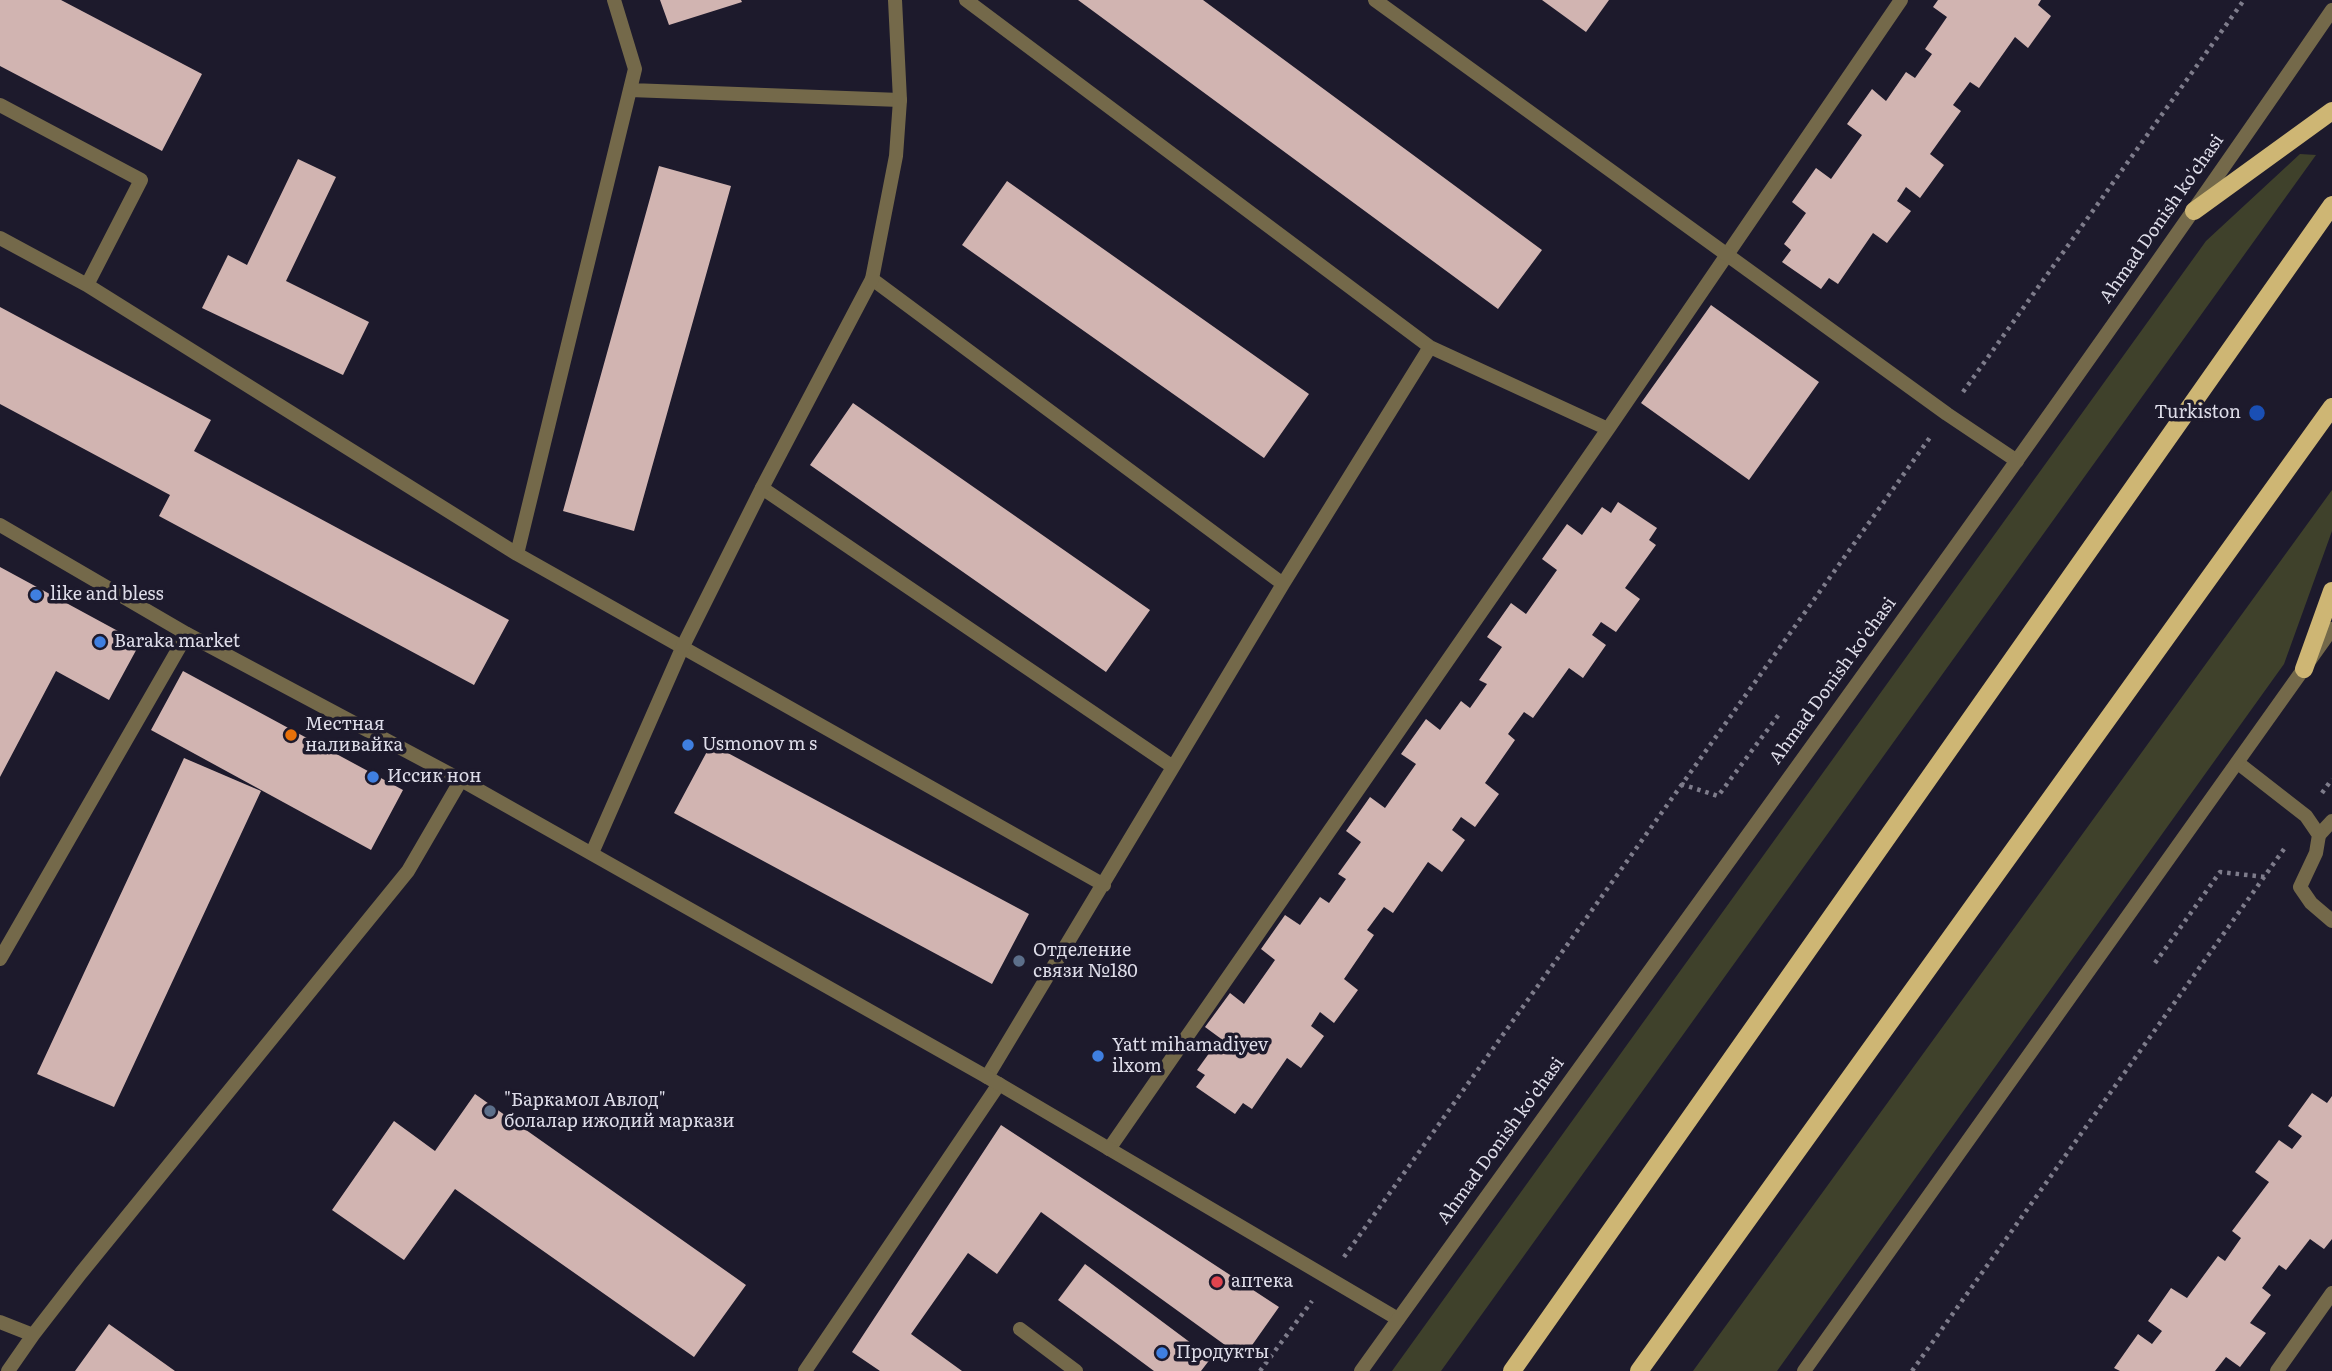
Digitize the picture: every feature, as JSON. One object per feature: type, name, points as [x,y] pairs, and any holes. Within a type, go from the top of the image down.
[{"type":"main road","points":[[2194,211],[2332,111]]},
{"type":"main road","points":[[1512,1371],[2332,205]]},
{"type":"main road","points":[[1639,1371],[2332,407]]},
{"type":"main road","points":[[2304,669],[2332,591]]},
{"type":"street","points":[[517,554],[635,69],[614,0]]},
{"type":"street","points":[[592,853],[683,646],[762,488],[872,279],[896,156],[900,100],[895,0]]},
{"type":"street","points":[[965,0],[1430,347],[1608,429]]},
{"type":"street","points":[[1376,0],[1947,414],[2017,461]]},
{"type":"street","points":[[1109,1149],[1729,255],[1901,0]]},
{"type":"street","name":"Ahmad Donish ko'chasi","points":[[1361,1371],[2017,461],[2332,10]]},
{"type":"street","points":[[630,90],[900,100]]},
{"type":"street","points":[[0,105],[141,180],[86,285]]},
{"type":"street","points":[[0,238],[86,285],[517,554],[1104,885]]},
{"type":"street","points":[[872,279],[1283,584]]},
{"type":"street","points":[[804,1371],[993,1081],[1173,767],[1430,347]]},
{"type":"street","points":[[762,488],[1173,767]]},
{"type":"street","points":[[0,525],[187,634],[592,853],[993,1081],[1398,1319]]},
{"type":"street","points":[[1804,1371],[2332,629]]},
{"type":"street","points":[[0,959],[187,634]]},
{"type":"street","points":[[2238,763],[2306,816],[2319,835]]},
{"type":"street","points":[[8,1371],[33,1335],[408,871],[461,780]]},
{"type":"street","points":[[2332,821],[2319,835],[2316,853],[2300,887],[2311,903],[2332,921]]},
{"type":"street","points":[[2277,1371],[2332,1293]]},
{"type":"street","points":[[0,1322],[33,1335]]},
{"type":"street","points":[[1020,1329],[1076,1371]]},
{"type":"path","points":[[1261,1371],[2244,0]]},
{"type":"path","points":[[1681,784],[1718,796],[1780,713]]},
{"type":"path","points":[[1912,1371],[2332,779]]},
{"type":"path","points":[[2155,963],[2220,872],[2265,877]]},
{"type":"green space","points":[[2300,154],[2316,155],[1441,1371],[1392,1371],[2206,241]]},
{"type":"green space","points":[[2332,490],[2332,531],[2284,664],[1777,1371],[1693,1371]]},
{"type":"building","points":[[0,0],[61,0],[202,74],[162,151],[0,66]]},
{"type":"building","points":[[660,0],[741,0],[742,2],[669,25]]},
{"type":"building","points":[[1078,0],[1203,0],[1542,250],[1498,309]]},
{"type":"building","points":[[1542,0],[1609,0],[1586,32]]},
{"type":"building","points":[[1938,0],[2041,0],[2038,5],[2051,16],[2028,48],[2015,37],[1979,88],[1970,82],[1953,105],[1961,111],[1930,154],[1944,165],[1920,198],[1906,187],[1897,201],[1911,211],[1887,243],[1873,233],[1838,284],[1829,278],[1821,289],[1782,262],[1791,250],[1784,244],[1806,213],[1792,202],[1816,168],[1831,179],[1862,135],[1847,124],[1872,89],[1886,101],[1906,72],[1915,78],[1932,54],[1925,49],[1947,17],[1933,7]]},
{"type":"building","points":[[298,159],[336,177],[286,281],[369,322],[343,375],[202,308],[228,255],[247,265]]},
{"type":"building","points":[[659,166],[731,186],[634,531],[563,511]]},
{"type":"building","points":[[1007,181],[1309,394],[1264,458],[962,245]]},
{"type":"building","points":[[1711,305],[1819,382],[1749,480],[1641,403]]},
{"type":"building","points":[[0,307],[211,420],[194,451],[509,620],[474,685],[159,516],[170,495],[0,404]]},
{"type":"building","points":[[853,403],[1150,610],[1106,672],[810,465]]},
{"type":"building","points":[[1618,502],[1657,528],[1649,540],[1656,545],[1625,588],[1640,599],[1616,632],[1601,622],[1592,635],[1606,645],[1583,678],[1569,668],[1533,718],[1524,712],[1508,734],[1515,740],[1485,783],[1499,794],[1475,827],[1461,817],[1452,830],[1465,840],[1442,872],[1428,862],[1393,913],[1384,907],[1367,930],[1374,935],[1344,979],[1358,990],[1334,1023],[1320,1012],[1311,1026],[1324,1036],[1301,1068],[1287,1058],[1252,1109],[1243,1103],[1235,1114],[1196,1087],[1205,1075],[1197,1070],[1220,1038],[1205,1027],[1230,993],[1244,1004],[1275,960],[1261,949],[1285,915],[1300,925],[1320,897],[1329,903],[1346,879],[1338,874],[1361,842],[1346,831],[1370,797],[1385,808],[1416,764],[1401,754],[1426,719],[1440,730],[1461,701],[1470,708],[1487,684],[1479,680],[1502,647],[1487,637],[1511,603],[1526,614],[1557,570],[1542,559],[1567,524],[1582,535],[1602,507],[1611,513]]},
{"type":"building","points":[[0,567],[140,643],[109,700],[56,671],[0,777]]},
{"type":"building","points":[[183,671],[403,790],[371,850],[151,730]]},
{"type":"building","points":[[711,744],[1029,914],[992,984],[674,813]]},
{"type":"building","points":[[184,758],[261,791],[114,1107],[37,1074]]},
{"type":"building","points":[[2312,1093],[2327,1103],[2332,1096],[2332,1239],[2324,1249],[2310,1239],[2286,1270],[2279,1265],[2262,1288],[2271,1295],[2250,1323],[2266,1333],[2240,1367],[2226,1357],[2215,1371],[2120,1371],[2114,1368],[2138,1334],[2152,1344],[2162,1331],[2148,1321],[2171,1288],[2187,1298],[2218,1256],[2225,1261],[2241,1238],[2232,1231],[2269,1182],[2255,1172],[2279,1140],[2292,1149],[2302,1136],[2288,1126]]},
{"type":"building","points":[[475,1094],[746,1285],[694,1357],[455,1189],[404,1260],[332,1210],[394,1121],[435,1151]]},
{"type":"building","points":[[1001,1125],[1279,1307],[1243,1358],[1041,1212],[997,1274],[968,1253],[911,1334],[962,1371],[880,1371],[852,1352]]},
{"type":"building","points":[[1085,1264],[1211,1358],[1201,1371],[1154,1371],[1058,1300]]},
{"type":"building","points":[[109,1324],[175,1371],[75,1371]]},
{"type":"place","name":"Turkiston","points":[[2257,413]]},
{"type":"place","name":"like and bless","points":[[36,595]]},
{"type":"place","name":"Baraka market","points":[[100,642]]},
{"type":"place","name":"Местная наливайка","points":[[291,735]]},
{"type":"place","name":"Usmonov m s","points":[[688,745]]},
{"type":"place","name":"Иссик нон","points":[[373,777]]},
{"type":"place","name":"Отделение связи №180","points":[[1019,961]]},
{"type":"place","name":"Yatt mihamadiyev ilxom","points":[[1098,1056]]},
{"type":"place","name":"\"Баркамол Авлод\" болалар ижодий маркази","points":[[490,1111]]},
{"type":"place","name":"аптека","points":[[1217,1282]]},
{"type":"place","name":"Продукты","points":[[1162,1353]]}]
